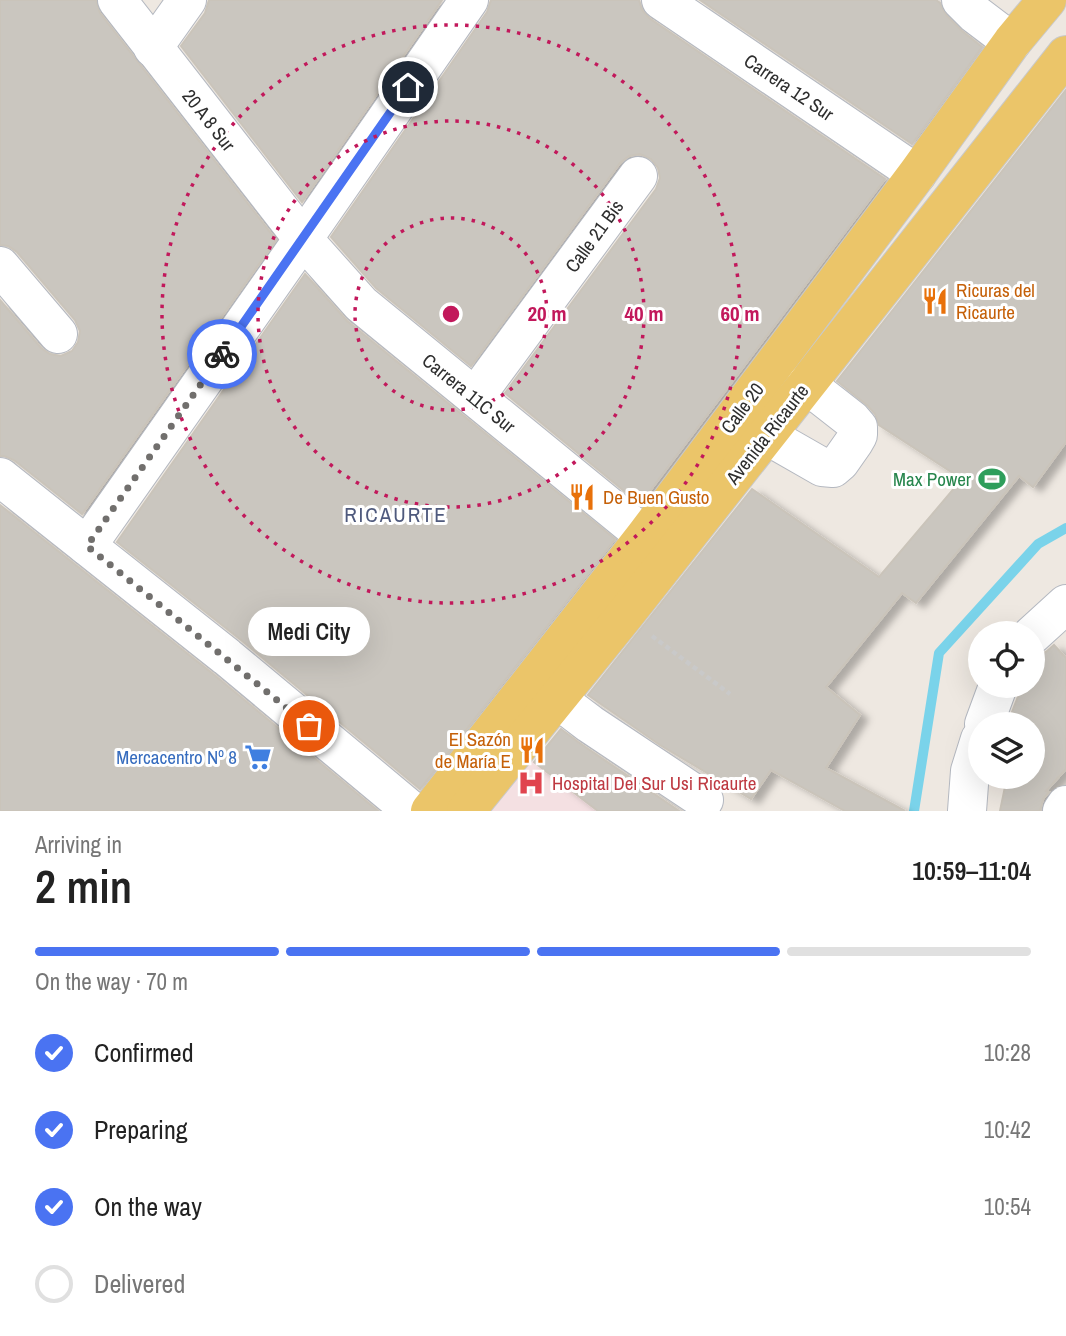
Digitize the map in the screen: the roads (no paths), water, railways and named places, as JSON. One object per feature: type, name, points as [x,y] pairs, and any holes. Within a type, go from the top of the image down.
[{"type":"main road","name":"Calle 20","points":[[430,811],[645,536],[917,174],[1012,42],[1047,0]]},
{"type":"main road","name":"Avenida Ricaurte","points":[[466,811],[624,616],[1066,55]]},
{"type":"street","name":"20 A 8 Sur","points":[[117,0],[303,239]]},
{"type":"street","points":[[153,48],[187,0]]},
{"type":"street","points":[[87,546],[469,0]]},
{"type":"street","name":"Carrera 12 Sur","points":[[661,0],[917,174]]},
{"type":"street","points":[[961,0],[1012,42]]},
{"type":"street","name":"Calle 21 Bis","points":[[474,397],[638,176]]},
{"type":"street","name":"Carrera 11C Sur","points":[[303,239],[361,304],[645,536]]},
{"type":"street","points":[[0,266],[58,334]]},
{"type":"street","points":[[766,435],[822,467],[833,468],[840,462],[858,435],[858,427],[806,384]]},
{"type":"street","points":[[0,477],[227,657],[412,811]]},
{"type":"street","points":[[1045,623],[1066,604]]},
{"type":"street","points":[[557,699],[704,800]]},
{"type":"street","points":[[967,811],[969,789]]},
{"type":"street","points":[[1062,811],[1066,805]]},
{"type":"waterway","points":[[914,811],[939,653],[1038,544],[1066,528]]},
{"type":"place","name":"Ricuras del Ricaurte","points":[[935,301]]},
{"type":"place","name":"Max Power","points":[[992,479]]},
{"type":"place","name":"De Buen Gusto","points":[[582,497]]},
{"type":"place","name":"Medi City","points":[[309,726]]},
{"type":"place","name":"El Sazón de María E","points":[[532,750]]},
{"type":"place","name":"Mercacentro Nº 8","points":[[258,757]]},
{"type":"place","name":"Hospital Del Sur Usi Ricaurte","points":[[531,783]]},
{"type":"district","name":"RICAURTE","points":[[396,514]]}]
